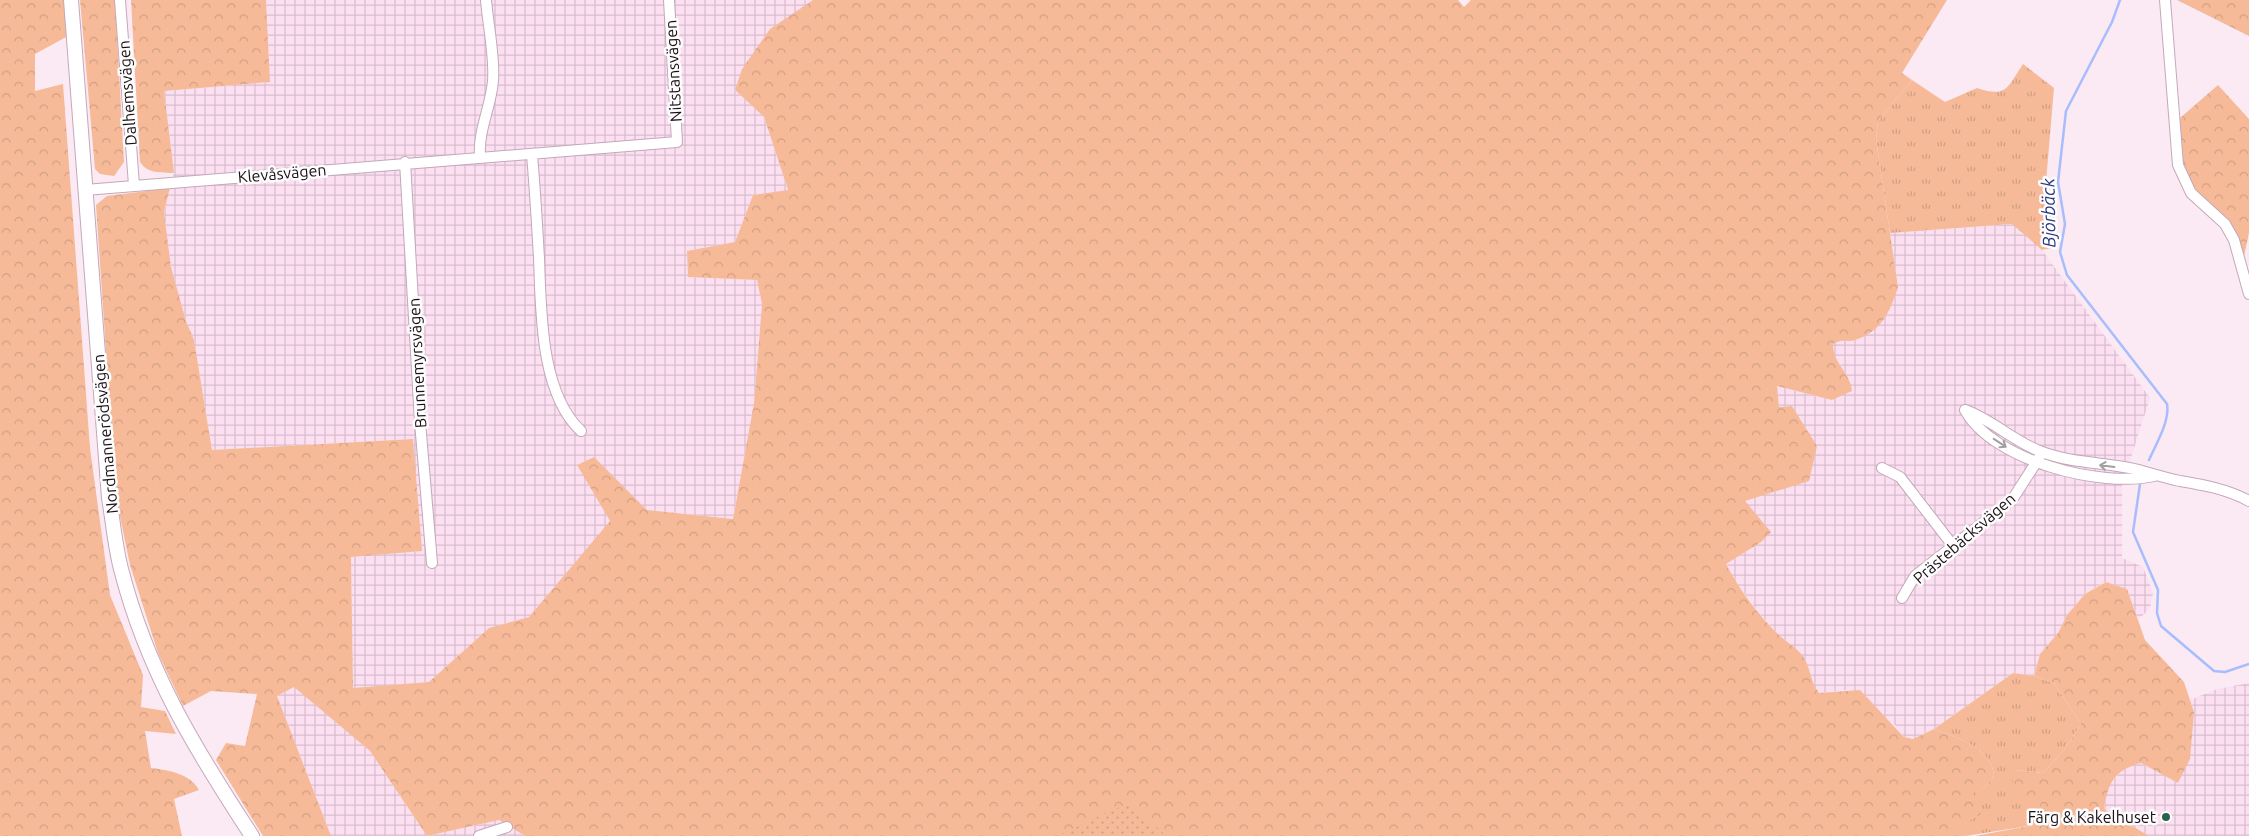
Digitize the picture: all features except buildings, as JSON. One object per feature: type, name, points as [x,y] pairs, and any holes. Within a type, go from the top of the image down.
[{"type":"main road","name":"Nordmannerödsvägen","points":[[71,0],[109,498],[121,567],[135,616],[162,688],[201,757],[252,836]]},
{"type":"street","name":"Dalhemsvägen","points":[[120,0],[134,185]]},
{"type":"street","points":[[480,156],[479,142],[486,120],[493,79],[486,0]]},
{"type":"street","name":"Nitstansvägen","points":[[669,0],[677,142]]},
{"type":"street","points":[[2165,0],[2178,165],[2192,193],[2225,224],[2234,240],[2249,294]]},
{"type":"street","name":"Klevåsvägen","points":[[85,190],[406,162],[480,156],[532,155],[677,142]]},
{"type":"street","points":[[532,155],[546,351],[556,391],[567,415],[581,431]]},
{"type":"street","name":"Brunnemyrsvägen","points":[[406,162],[420,422],[432,563]]},
{"type":"street","points":[[2154,476],[2138,480],[2109,477],[2078,473],[2036,463],[2014,452],[1983,432],[1972,422],[1965,410],[1978,415],[2021,442],[2042,452],[2082,463],[2140,470],[2154,476],[2220,489],[2249,501]]},
{"type":"street","name":"Prästebäcksvägen","points":[[1902,598],[1915,576],[2012,500],[2042,452]]},
{"type":"street","points":[[1882,468],[1900,476],[1954,547]]},
{"type":"street","points":[[479,836],[507,827]]},
{"type":"shaded area","points":[[266,0],[813,0],[735,90],[764,117],[788,191],[753,195],[735,242],[687,251],[688,277],[757,280],[762,304],[754,403],[733,519],[647,510],[593,457],[577,465],[611,521],[529,617],[489,628],[429,682],[353,689],[351,556],[422,551],[412,439],[212,450],[194,340],[186,321],[171,267],[164,212],[174,173],[164,91],[270,82]]},
{"type":"shaded area","points":[[2013,224],[2042,250],[2150,398],[2122,486],[2122,558],[2143,567],[2153,593],[2150,608],[2138,620],[2127,589],[2105,582],[2085,594],[2067,615],[2058,633],[2040,654],[2034,676],[2013,673],[1934,729],[1912,739],[1904,737],[1895,725],[1849,690],[1819,693],[1811,683],[1808,668],[1759,613],[1734,580],[1726,563],[1761,542],[1745,501],[1816,446],[1792,406],[1779,407],[1777,386],[1832,400],[1851,383],[1832,351],[1833,344],[1843,339],[1853,341],[1898,287],[1890,233]]},
{"type":"shaded area","points":[[2249,683],[2249,836],[2149,836],[2104,809],[2108,786],[2124,768],[2141,763],[2179,783],[2194,712],[2190,700],[2217,689]]},
{"type":"shaded area","points":[[294,686],[370,751],[427,836],[331,836],[277,696]]},
{"type":"shaded area","points":[[499,820],[525,836],[427,836]]},
{"type":"green space","points":[[0,0],[65,0],[68,36],[35,54],[35,91],[63,84],[90,448],[110,595],[143,675],[141,707],[165,711],[176,734],[145,731],[151,768],[172,772],[185,777],[191,780],[199,790],[174,799],[182,836],[0,836]]},
{"type":"green space","points":[[80,0],[115,0],[124,162],[114,176],[100,174],[95,169]]},
{"type":"green space","points":[[131,0],[266,0],[270,82],[164,91],[174,173],[147,169],[140,162]]},
{"type":"green space","points":[[813,0],[1458,0],[1464,7],[1471,0],[1947,0],[1902,73],[1912,80],[1878,121],[1876,139],[1898,287],[1892,305],[1883,320],[1872,332],[1855,340],[1840,341],[1833,344],[1835,357],[1851,385],[1852,391],[1832,400],[1777,386],[1779,407],[1792,406],[1817,446],[1809,481],[1745,501],[1771,532],[1761,542],[1726,564],[1756,610],[1805,659],[1813,683],[1819,693],[1860,690],[1904,737],[1913,739],[1934,729],[1962,740],[1980,751],[1987,758],[1992,766],[1994,776],[1984,788],[1972,793],[1982,805],[1981,814],[1959,827],[1966,836],[525,836],[499,820],[427,836],[370,751],[294,687],[277,696],[331,836],[263,836],[216,760],[226,743],[245,746],[257,694],[211,691],[183,706],[158,653],[130,565],[116,497],[96,205],[107,196],[170,188],[164,212],[171,267],[186,321],[194,340],[212,450],[413,439],[422,551],[351,557],[353,688],[429,682],[489,628],[529,617],[610,521],[577,465],[594,457],[647,510],[733,519],[754,403],[762,304],[757,280],[688,277],[687,251],[735,242],[753,195],[788,190],[764,117],[735,90],[742,69],[770,29]]},
{"type":"green space","points":[[2177,0],[2249,0],[2249,36]]},
{"type":"green space","points":[[2023,64],[2054,88],[2045,194],[2056,223],[2052,248],[2042,250],[2012,224],[1890,233],[1876,139],[1878,121],[1912,80],[1945,102],[1977,88],[1995,92],[2001,91],[2009,85]]},
{"type":"green space","points":[[2218,85],[2249,119],[2249,233],[2244,256],[2237,237],[2202,198],[2188,178],[2180,151],[2180,118]]},
{"type":"green space","points":[[2106,582],[2127,589],[2145,640],[2184,682],[2194,712],[2190,759],[2178,783],[2141,763],[2125,769],[2111,784],[2104,809],[2149,836],[1975,836],[2034,825],[2042,799],[2011,796],[2014,770],[2043,773],[2065,749],[2081,724],[2054,683],[2034,676],[2040,654],[2058,633],[2067,615],[2085,594]]},
{"type":"green space","points":[[2013,673],[2034,676],[2054,683],[2081,724],[2065,749],[2043,773],[2014,770],[2043,799],[2034,825],[1966,836],[1958,827],[1972,792],[1984,788],[1994,776],[1992,766],[1980,751],[1971,745],[1934,729]]},
{"type":"green space","points":[[1128,803],[1167,836],[1058,836],[1059,835]]},
{"type":"waterway","name":"Björbäck","points":[[2120,0],[2112,22],[2066,111],[2058,182],[2065,224],[2060,252],[2067,275],[2167,404],[2164,425],[2149,460]]},
{"type":"waterway","name":"Björbäck","points":[[2140,484],[2133,532],[2158,590],[2157,613],[2161,626],[2214,671],[2225,672],[2249,664]]},
{"type":"place","name":"Färg & Kakelhuset","points":[[2166,817]]}]
